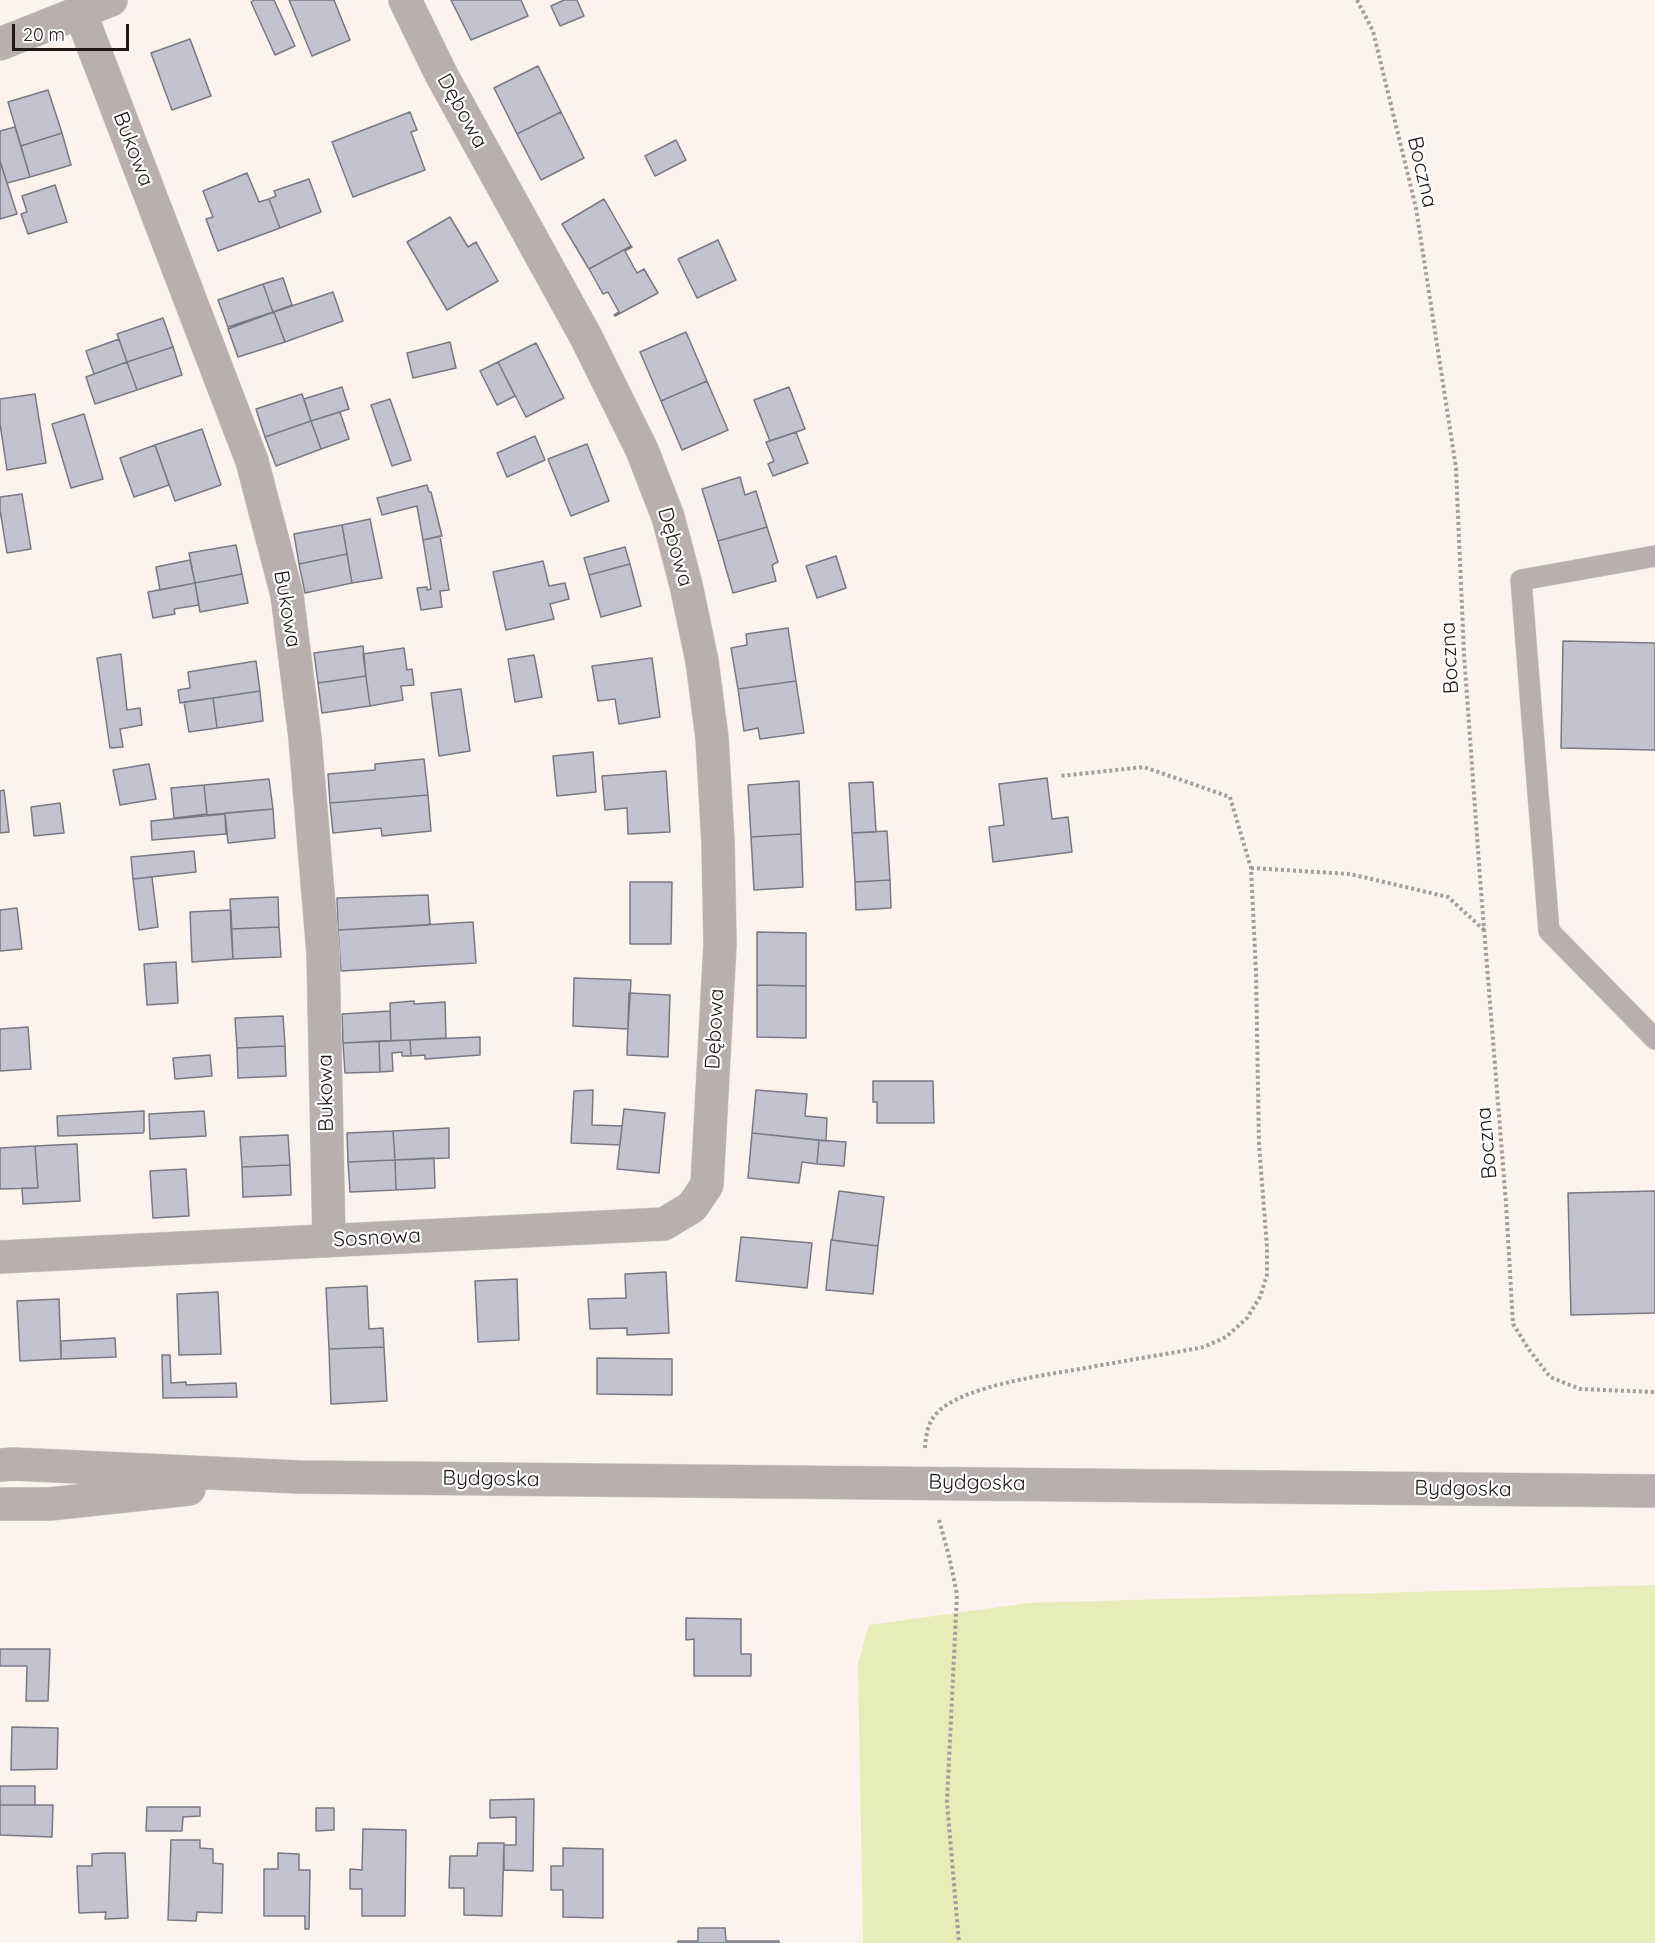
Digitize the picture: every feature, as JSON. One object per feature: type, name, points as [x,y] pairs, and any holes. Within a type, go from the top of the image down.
[{"type":"street","points":[[0,44],[111,0]]},
{"type":"street","name":"Dębowa","points":[[405,0],[447,85],[586,337],[642,450],[668,517],[686,585],[699,650],[712,738],[718,842],[720,944],[708,1154]]},
{"type":"street","name":"Bukowa","points":[[80,12],[252,461],[287,595],[305,738],[323,953],[329,1241]]},
{"type":"street","name":"Sosnowa","points":[[0,1257],[664,1224],[692,1207],[706,1185],[708,1154]]},
{"type":"street","name":"Bydgoska","points":[[0,1465],[25,1464],[299,1477],[1655,1491]]},
{"type":"street","name":"Bydgoska","points":[[0,1504],[50,1504],[299,1477]]},
{"type":"lane","points":[[1655,555],[1521,580],[1549,931],[1655,1039]]},
{"type":"path","name":"Boczna","points":[[1357,0],[1373,31],[1416,208],[1456,468],[1464,654],[1506,1203],[1513,1324],[1530,1352],[1550,1377],[1580,1389],[1655,1392]]},
{"type":"path","points":[[959,1943],[947,1802],[957,1594],[949,1556],[928,1483],[925,1447],[928,1426],[945,1406],[968,1394],[1012,1381],[1204,1347],[1226,1337],[1247,1318],[1260,1297],[1267,1275],[1259,1144],[1256,973],[1251,868],[1230,797],[1144,766],[1060,776]]},
{"type":"path","points":[[1251,868],[1350,874],[1448,897],[1485,930]]},
{"type":"green space","points":[[1655,1585],[1655,1943],[863,1943],[858,1664],[869,1625],[1028,1603]]},
{"type":"building","points":[[274,0],[295,46],[275,55],[251,2]]},
{"type":"building","points":[[289,0],[334,0],[350,40],[312,56]]},
{"type":"building","points":[[451,0],[521,0],[528,16],[471,40]]},
{"type":"building","points":[[564,0],[577,0],[584,16],[560,26],[551,6]]},
{"type":"building","points":[[190,39],[211,96],[172,110],[151,53]]},
{"type":"building","points":[[538,66],[561,112],[517,134],[494,88]]},
{"type":"building","points":[[48,90],[62,133],[21,146],[8,102]]},
{"type":"building","points":[[410,112],[417,130],[411,132],[425,170],[353,197],[332,142]]},
{"type":"building","points":[[561,112],[584,158],[541,180],[517,134]]},
{"type":"building","points":[[15,127],[30,177],[7,183],[0,161],[0,131]]},
{"type":"building","points":[[62,133],[71,165],[30,177],[21,146]]},
{"type":"building","points":[[676,140],[686,160],[655,176],[645,156]]},
{"type":"building","points":[[0,161],[17,214],[0,219]]},
{"type":"building","points":[[247,173],[259,202],[269,199],[280,228],[218,251],[206,219],[213,217],[203,191]]},
{"type":"building","points":[[309,179],[321,212],[280,228],[269,199],[276,196],[274,191]]},
{"type":"building","points":[[55,185],[67,222],[28,234],[21,214],[27,212],[22,196]]},
{"type":"building","points":[[604,199],[631,246],[589,269],[562,224]]},
{"type":"building","points":[[450,217],[468,247],[476,242],[498,281],[447,310],[407,242]]},
{"type":"building","points":[[718,240],[736,280],[697,298],[678,259]]},
{"type":"building","points":[[631,246],[625,251],[637,273],[644,269],[658,293],[615,316],[619,312],[608,292],[603,294],[589,269]]},
{"type":"building","points":[[283,278],[292,305],[273,312],[263,284]]},
{"type":"building","points":[[263,284],[273,312],[228,327],[218,300]]},
{"type":"building","points":[[333,292],[343,321],[285,342],[274,312]]},
{"type":"building","points":[[274,312],[285,342],[238,357],[228,329]]},
{"type":"building","points":[[163,318],[173,347],[127,362],[117,334]]},
{"type":"building","points":[[686,332],[707,381],[661,401],[640,352]]},
{"type":"building","points":[[119,339],[127,362],[94,374],[86,351]]},
{"type":"building","points":[[450,342],[456,368],[413,378],[407,353]]},
{"type":"building","points":[[536,343],[564,398],[526,417],[498,362]]},
{"type":"building","points":[[173,347],[182,375],[137,390],[127,362]]},
{"type":"building","points":[[127,362],[137,390],[95,404],[86,377]]},
{"type":"building","points":[[498,362],[515,396],[497,405],[480,371]]},
{"type":"building","points":[[707,381],[728,430],[682,450],[661,401]]},
{"type":"building","points":[[342,387],[349,409],[311,421],[304,399]]},
{"type":"building","points":[[789,387],[805,429],[770,441],[754,400]]},
{"type":"building","points":[[35,394],[46,463],[7,470],[0,424],[0,399]]},
{"type":"building","points":[[302,394],[311,421],[265,437],[256,409]]},
{"type":"building","points":[[390,399],[411,460],[392,466],[371,405]]},
{"type":"building","points":[[340,412],[349,439],[321,449],[311,421]]},
{"type":"building","points":[[84,414],[103,479],[71,488],[52,424]]},
{"type":"building","points":[[311,421],[321,449],[276,466],[265,437]]},
{"type":"building","points":[[202,429],[221,485],[175,501],[155,445]]},
{"type":"building","points":[[796,432],[808,463],[773,476],[768,464],[774,461],[766,442]]},
{"type":"building","points":[[535,436],[545,460],[507,477],[497,453]]},
{"type":"building","points":[[587,444],[609,501],[571,516],[548,459]]},
{"type":"building","points":[[155,445],[169,485],[134,497],[120,458]]},
{"type":"building","points":[[740,477],[745,495],[756,491],[767,527],[718,541],[702,489]]},
{"type":"building","points":[[427,485],[431,492],[442,536],[423,540],[417,506],[382,515],[377,498]]},
{"type":"building","points":[[22,494],[31,549],[7,553],[0,497]]},
{"type":"building","points":[[370,519],[382,578],[352,583],[342,525]]},
{"type":"building","points":[[342,525],[347,554],[299,564],[294,534]]},
{"type":"building","points":[[767,527],[778,562],[772,565],[776,581],[733,593],[718,541]]},
{"type":"building","points":[[440,536],[449,590],[440,591],[442,607],[421,610],[417,588],[431,589],[423,540]]},
{"type":"building","points":[[236,545],[242,574],[195,583],[189,553]]},
{"type":"building","points":[[625,547],[630,564],[589,575],[584,558]]},
{"type":"building","points":[[347,554],[352,583],[305,593],[299,564]]},
{"type":"building","points":[[836,556],[846,588],[817,598],[806,566]]},
{"type":"building","points":[[190,560],[195,583],[160,590],[156,567]]},
{"type":"building","points":[[543,561],[549,586],[565,583],[569,599],[550,604],[554,619],[506,630],[493,572]]},
{"type":"building","points":[[630,564],[641,606],[601,617],[589,575]]},
{"type":"building","points":[[242,574],[248,603],[200,612],[195,583]]},
{"type":"building","points":[[195,583],[199,605],[174,609],[175,614],[153,618],[148,592]]},
{"type":"building","points":[[788,628],[796,681],[738,689],[731,648],[747,645],[746,634]]},
{"type":"building","points":[[1563,641],[1655,643],[1655,750],[1561,748]]},
{"type":"building","points":[[363,646],[366,676],[318,683],[314,653]]},
{"type":"building","points":[[404,648],[407,670],[412,669],[414,685],[401,686],[403,700],[370,706],[363,654]]},
{"type":"building","points":[[121,654],[127,710],[140,708],[142,725],[120,729],[123,747],[110,748],[97,658]]},
{"type":"building","points":[[534,655],[542,697],[515,702],[508,659]]},
{"type":"building","points":[[652,658],[660,717],[619,724],[615,699],[598,701],[592,666]]},
{"type":"building","points":[[256,661],[260,691],[180,703],[178,690],[190,688],[188,672]]},
{"type":"building","points":[[366,676],[370,706],[322,713],[318,683]]},
{"type":"building","points":[[796,681],[804,733],[760,739],[758,728],[744,731],[738,689]]},
{"type":"building","points":[[461,689],[470,751],[439,756],[431,693]]},
{"type":"building","points":[[260,691],[263,721],[217,728],[213,698]]},
{"type":"building","points":[[213,698],[217,728],[189,732],[184,702]]},
{"type":"building","points":[[593,752],[596,792],[557,796],[553,756]]},
{"type":"building","points":[[424,759],[428,795],[330,803],[328,774],[375,770],[375,764]]},
{"type":"building","points":[[149,764],[156,799],[120,805],[113,770]]},
{"type":"building","points":[[666,771],[670,832],[628,834],[627,808],[605,810],[602,776]]},
{"type":"building","points":[[1047,778],[1052,819],[1068,817],[1072,852],[993,862],[989,827],[1004,825],[999,784]]},
{"type":"building","points":[[269,779],[273,809],[207,815],[204,785]]},
{"type":"building","points":[[799,781],[801,834],[751,837],[748,785]]},
{"type":"building","points":[[873,782],[876,832],[852,833],[849,783]]},
{"type":"building","points":[[204,785],[207,814],[174,818],[171,788]]},
{"type":"building","points":[[4,790],[9,832],[0,833],[0,791]]},
{"type":"building","points":[[428,795],[431,831],[382,836],[381,828],[333,833],[330,803]]},
{"type":"building","points":[[60,803],[64,833],[34,836],[31,807]]},
{"type":"building","points":[[273,809],[275,838],[228,843],[225,813]]},
{"type":"building","points":[[225,814],[226,834],[152,840],[151,821]]},
{"type":"building","points":[[887,831],[890,880],[855,882],[852,833]]},
{"type":"building","points":[[801,834],[803,887],[754,890],[751,837]]},
{"type":"building","points":[[194,851],[196,872],[133,879],[131,857]]},
{"type":"building","points":[[152,877],[158,927],[139,930],[133,879]]},
{"type":"building","points":[[890,880],[891,908],[856,910],[855,882]]},
{"type":"building","points":[[630,882],[672,882],[671,944],[630,944]]},
{"type":"building","points":[[428,895],[430,925],[338,930],[337,898]]},
{"type":"building","points":[[278,897],[279,927],[231,929],[230,899]]},
{"type":"building","points":[[17,908],[22,949],[0,951],[0,910]]},
{"type":"building","points":[[231,910],[233,959],[192,962],[190,912]]},
{"type":"building","points":[[473,922],[476,963],[341,971],[338,930]]},
{"type":"building","points":[[279,927],[281,957],[233,959],[231,929]]},
{"type":"building","points":[[757,932],[806,933],[806,986],[757,985]]},
{"type":"building","points":[[176,962],[178,1003],[147,1005],[144,964]]},
{"type":"building","points":[[574,978],[631,980],[628,1029],[573,1026]]},
{"type":"building","points":[[757,985],[806,986],[806,1038],[757,1037]]},
{"type":"building","points":[[629,993],[670,995],[668,1057],[627,1055]]},
{"type":"building","points":[[414,1001],[414,1004],[445,1002],[446,1038],[391,1041],[390,1003]]},
{"type":"building","points":[[390,1011],[391,1041],[343,1043],[342,1014]]},
{"type":"building","points":[[283,1016],[285,1046],[237,1048],[235,1018]]},
{"type":"building","points":[[28,1027],[31,1069],[0,1071],[0,1029]]},
{"type":"building","points":[[480,1037],[480,1055],[425,1059],[425,1055],[411,1056],[410,1040]]},
{"type":"building","points":[[410,1040],[411,1056],[402,1056],[402,1052],[392,1053],[393,1071],[380,1072],[379,1041]]},
{"type":"building","points":[[379,1041],[380,1072],[345,1073],[343,1043]]},
{"type":"building","points":[[285,1046],[286,1076],[238,1078],[237,1048]]},
{"type":"building","points":[[210,1055],[212,1076],[175,1079],[173,1058]]},
{"type":"building","points":[[873,1081],[933,1081],[934,1123],[877,1123],[877,1102],[873,1102]]},
{"type":"building","points":[[593,1090],[592,1125],[622,1126],[620,1145],[571,1143],[574,1091]]},
{"type":"building","points":[[756,1090],[807,1094],[805,1116],[827,1118],[826,1141],[752,1133]]},
{"type":"building","points":[[624,1109],[665,1113],[659,1173],[617,1169]]},
{"type":"building","points":[[144,1111],[143,1133],[58,1136],[57,1116]]},
{"type":"building","points":[[204,1111],[206,1136],[150,1139],[149,1114]]},
{"type":"building","points":[[449,1128],[449,1158],[395,1160],[393,1131]]},
{"type":"building","points":[[393,1131],[395,1160],[348,1162],[347,1133]]},
{"type":"building","points":[[752,1133],[819,1140],[817,1164],[802,1162],[799,1183],[748,1178]]},
{"type":"building","points":[[288,1135],[290,1165],[242,1167],[240,1137]]},
{"type":"building","points":[[819,1140],[846,1142],[844,1166],[817,1164]]},
{"type":"building","points":[[77,1144],[80,1201],[23,1204],[22,1188],[38,1188],[35,1146]]},
{"type":"building","points":[[35,1146],[38,1188],[0,1189],[0,1148]]},
{"type":"building","points":[[434,1158],[435,1188],[396,1190],[395,1160]]},
{"type":"building","points":[[395,1160],[396,1190],[350,1192],[348,1162]]},
{"type":"building","points":[[290,1165],[291,1195],[243,1197],[242,1167]]},
{"type":"building","points":[[186,1169],[189,1216],[153,1218],[150,1171]]},
{"type":"building","points":[[839,1191],[884,1197],[878,1246],[832,1240]]},
{"type":"building","points":[[1655,1191],[1655,1313],[1571,1315],[1568,1193]]},
{"type":"building","points":[[741,1237],[812,1243],[807,1288],[736,1281]]},
{"type":"building","points":[[831,1240],[878,1246],[873,1294],[826,1290]]},
{"type":"building","points":[[666,1272],[669,1333],[627,1335],[627,1328],[590,1329],[588,1299],[626,1298],[625,1274]]},
{"type":"building","points":[[517,1279],[519,1340],[478,1342],[475,1281]]},
{"type":"building","points":[[367,1286],[369,1329],[383,1328],[384,1347],[329,1349],[326,1288]]},
{"type":"building","points":[[218,1292],[221,1354],[179,1355],[177,1294]]},
{"type":"building","points":[[59,1299],[61,1359],[20,1361],[17,1301]]},
{"type":"building","points":[[115,1338],[116,1357],[61,1359],[61,1341]]},
{"type":"building","points":[[384,1347],[387,1401],[331,1404],[329,1349]]},
{"type":"building","points":[[162,1355],[170,1355],[171,1383],[186,1382],[186,1385],[236,1383],[237,1397],[163,1398]]},
{"type":"building","points":[[597,1358],[672,1359],[672,1395],[597,1394]]},
{"type":"building","points":[[686,1618],[741,1619],[741,1654],[751,1654],[751,1676],[694,1676],[694,1639],[686,1640]]},
{"type":"building","points":[[0,1649],[50,1649],[48,1701],[26,1701],[27,1666],[0,1666]]},
{"type":"building","points":[[12,1727],[58,1728],[57,1769],[11,1770]]},
{"type":"building","points":[[0,1786],[35,1786],[35,1805],[0,1805]]},
{"type":"building","points":[[534,1799],[533,1871],[504,1870],[504,1845],[516,1845],[516,1817],[490,1818],[490,1800]]},
{"type":"building","points":[[0,1805],[53,1805],[52,1837],[0,1835]]},
{"type":"building","points":[[147,1807],[200,1807],[200,1816],[183,1817],[182,1831],[146,1831]]},
{"type":"building","points":[[316,1808],[334,1808],[334,1830],[316,1831]]},
{"type":"building","points":[[363,1829],[406,1830],[405,1916],[362,1916],[362,1889],[350,1889],[350,1869],[362,1870]]},
{"type":"building","points":[[171,1840],[200,1840],[200,1848],[213,1849],[213,1863],[223,1864],[222,1913],[197,1912],[196,1921],[168,1920]]},
{"type":"building","points":[[478,1843],[504,1843],[502,1916],[464,1915],[464,1888],[449,1888],[450,1856],[477,1856]]},
{"type":"building","points":[[563,1848],[603,1849],[603,1918],[563,1917],[563,1890],[551,1890],[551,1866],[563,1866]]},
{"type":"building","points":[[125,1853],[128,1918],[105,1919],[106,1912],[79,1913],[77,1866],[92,1866],[92,1854]]},
{"type":"building","points":[[278,1853],[299,1854],[299,1870],[310,1870],[309,1929],[305,1929],[305,1916],[264,1916],[264,1869],[278,1869]]},
{"type":"building","points":[[698,1928],[725,1928],[726,1941],[779,1941],[779,1943],[678,1943],[678,1941],[698,1941]]}]
